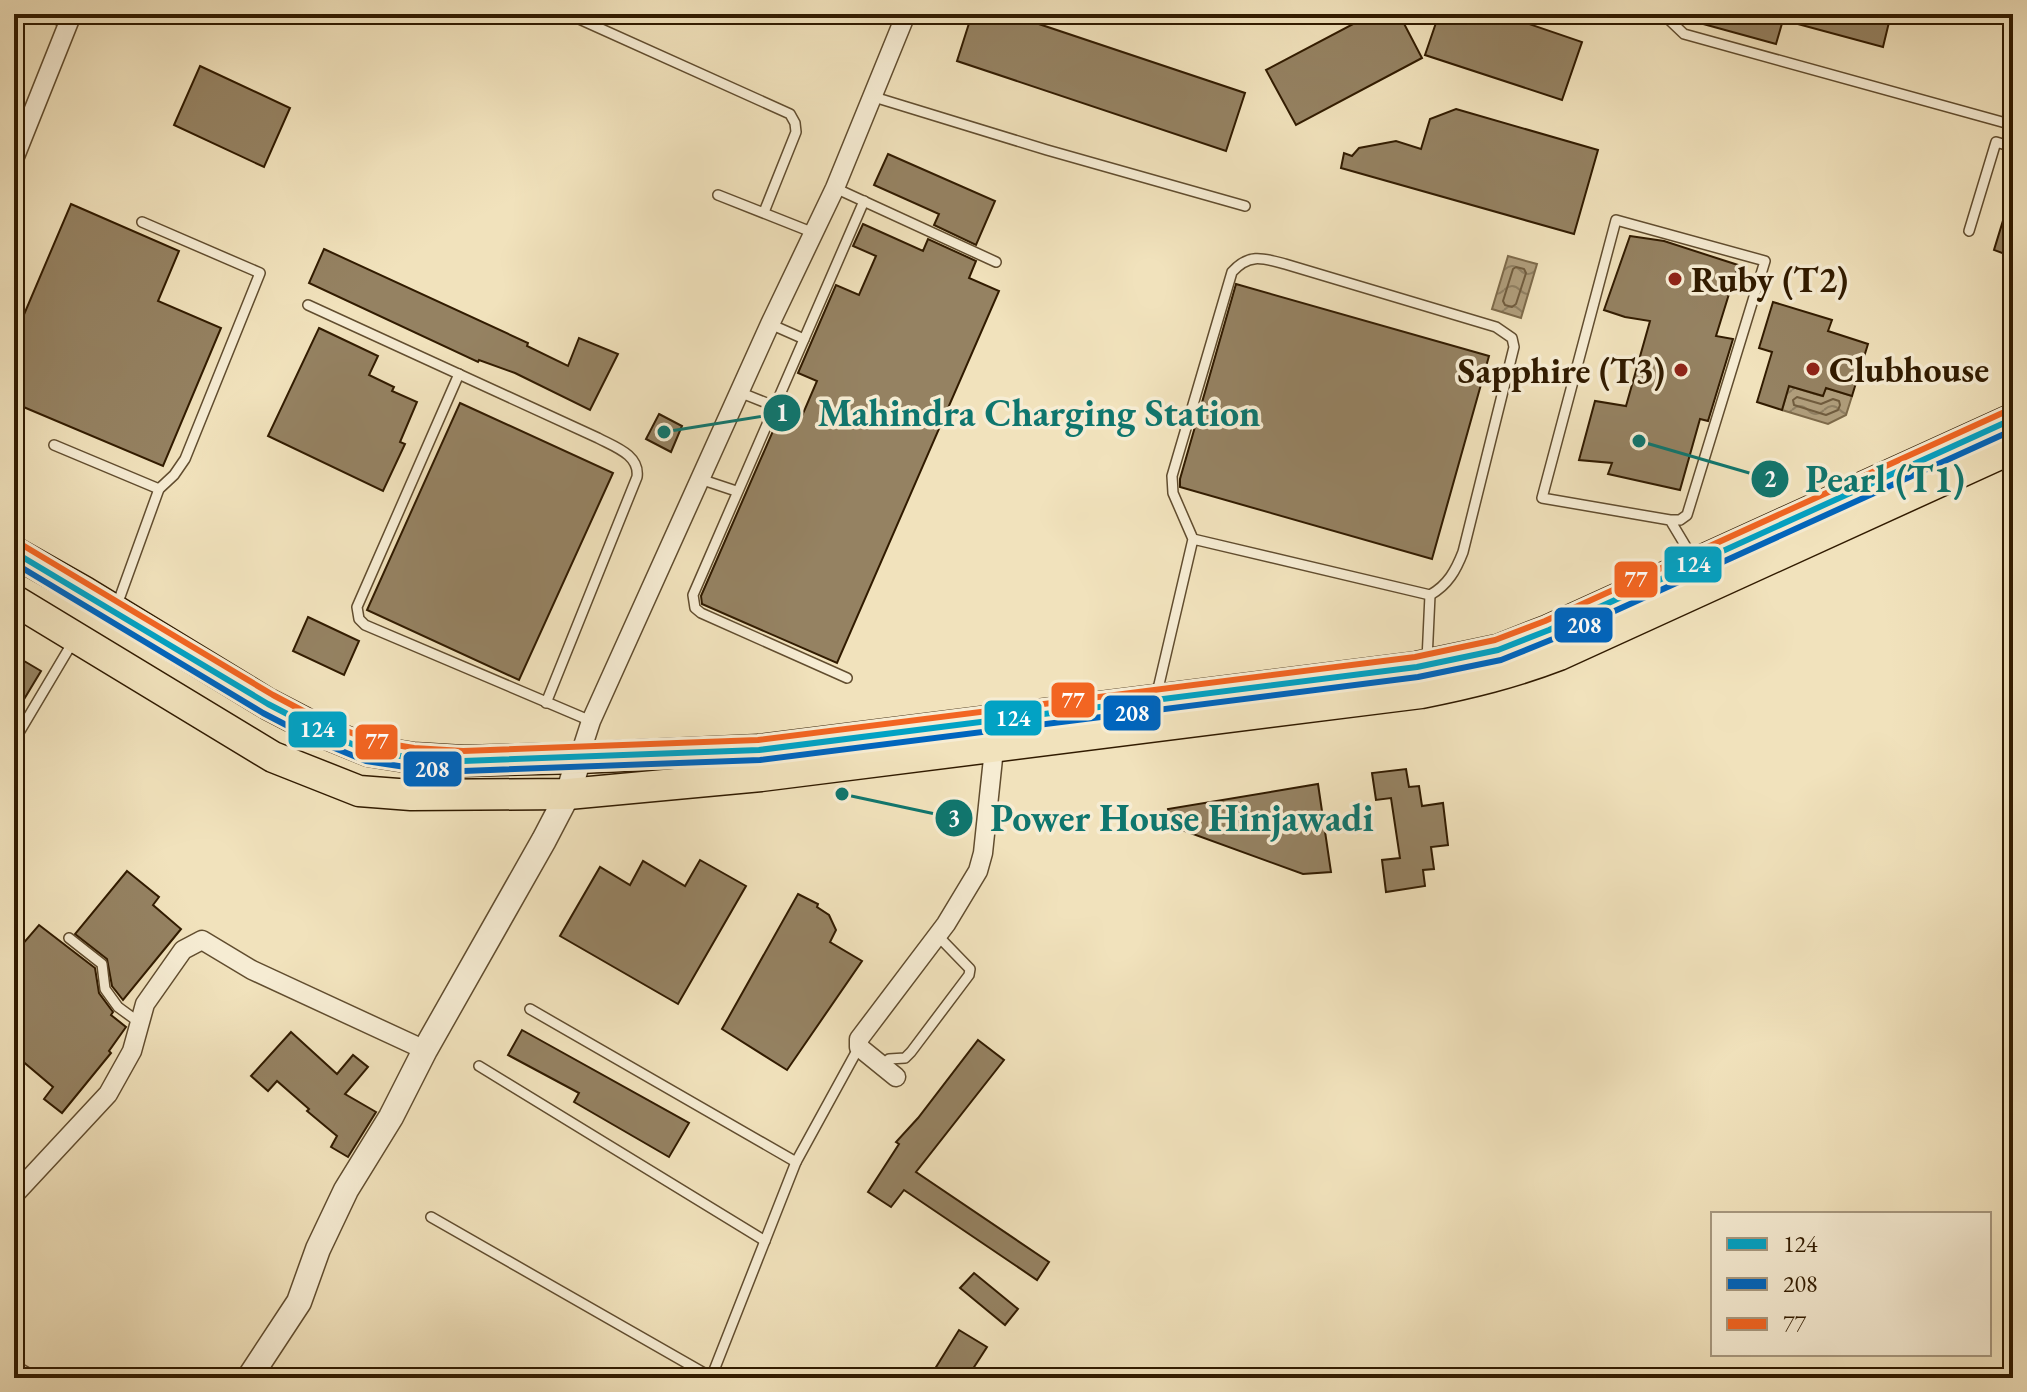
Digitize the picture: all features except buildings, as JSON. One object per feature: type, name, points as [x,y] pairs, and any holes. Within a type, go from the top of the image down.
[{"type":"main road","points":[[17,609],[76,637],[273,757],[359,791],[411,795],[568,794],[761,776],[994,749],[1438,672],[1549,630],[2013,419]]},
{"type":"main road","points":[[14,552],[268,704],[320,731],[369,751],[463,761],[759,750],[1155,700],[1438,672],[1506,675],[1559,655],[2013,448]]},
{"type":"street","points":[[249,1378],[299,1302],[318,1249],[346,1190],[391,1117],[568,794],[591,721],[770,324],[835,188],[906,14]]},
{"type":"street","points":[[14,159],[70,19]]},
{"type":"street","points":[[889,1072],[859,1047],[859,1039],[937,935],[978,871],[983,853],[994,749]]},
{"type":"street","points":[[14,1195],[108,1094],[132,1051],[145,1004],[183,950],[202,940],[252,970],[425,1050]]},
{"type":"lane","points":[[43,14],[70,19]]},
{"type":"lane","points":[[568,14],[790,114],[796,132],[764,212]]},
{"type":"lane","points":[[1663,14],[1684,34],[2013,125]]},
{"type":"lane","points":[[874,97],[1245,206]]},
{"type":"lane","points":[[1969,231],[1996,142],[2013,147]]},
{"type":"lane","points":[[835,188],[996,262]]},
{"type":"lane","points":[[718,195],[814,233]]},
{"type":"lane","points":[[847,678],[724,624],[695,608],[693,595],[864,201]]},
{"type":"lane","points":[[1670,520],[1680,520],[1687,515],[1765,261],[1616,220],[1542,498],[1670,520],[1696,563]]},
{"type":"lane","points":[[115,610],[159,489],[185,459],[260,273],[142,222]]},
{"type":"lane","points":[[1155,700],[1193,539],[1173,493],[1172,476],[1232,272],[1247,259],[1259,257],[1496,327],[1512,338],[1514,347],[1463,552],[1447,583],[1430,595],[1193,539]]},
{"type":"lane","points":[[308,305],[598,438],[628,453],[638,469],[546,703]]},
{"type":"lane","points":[[770,324],[804,339]]},
{"type":"lane","points":[[459,374],[357,607],[359,619],[365,625],[591,721]]},
{"type":"lane","points":[[739,392],[774,406]]},
{"type":"lane","points":[[54,445],[159,489]]},
{"type":"lane","points":[[700,479],[736,491]]},
{"type":"lane","points":[[1430,595],[1438,672]]},
{"type":"lane","points":[[14,741],[76,637]]},
{"type":"lane","points":[[889,1072],[889,1059],[905,1058],[911,1052],[969,975],[970,969],[960,956],[937,935]]},
{"type":"lane","points":[[69,938],[102,964],[105,989],[118,1007],[140,1023]]},
{"type":"lane","points":[[530,1009],[796,1162]]},
{"type":"lane","points":[[431,1217],[711,1377],[796,1162],[859,1047]]},
{"type":"lane","points":[[479,1066],[765,1241]]},
{"type":"lane","points":[[14,1365],[37,1378]]},
{"type":"water","points":[[1508,256],[1537,264],[1521,318],[1492,309]]},
{"type":"water","points":[[1789,386],[1822,396],[1826,388],[1852,396],[1846,415],[1828,424],[1782,410]]},
{"type":"transit line","name":"77","points":[[19,543],[273,695],[324,722],[372,741],[463,751],[758,740],[1415,657],[1495,640],[1545,621],[2009,410]]},
{"type":"transit line","name":"124","points":[[14,552],[268,704],[320,731],[369,751],[463,761],[759,750],[1417,667],[1498,650],[1549,630],[2013,419]]},
{"type":"transit line","name":"208","points":[[14,563],[263,713],[315,740],[366,761],[463,771],[760,760],[1418,677],[1501,660],[2013,430]]},
{"type":"place","name":"Ruby (T2)","points":[[1675,279]]},
{"type":"place","name":"Clubhouse","points":[[1813,369]]},
{"type":"place","name":"Sapphire (T3)","points":[[1681,370]]},
{"type":"place","name":"Mahindra Charging Station","points":[[664,432]]},
{"type":"place","name":"Pearl (T1)","points":[[1639,441]]},
{"type":"place","name":"Power House Hinjawadi","points":[[842,794]]}]
